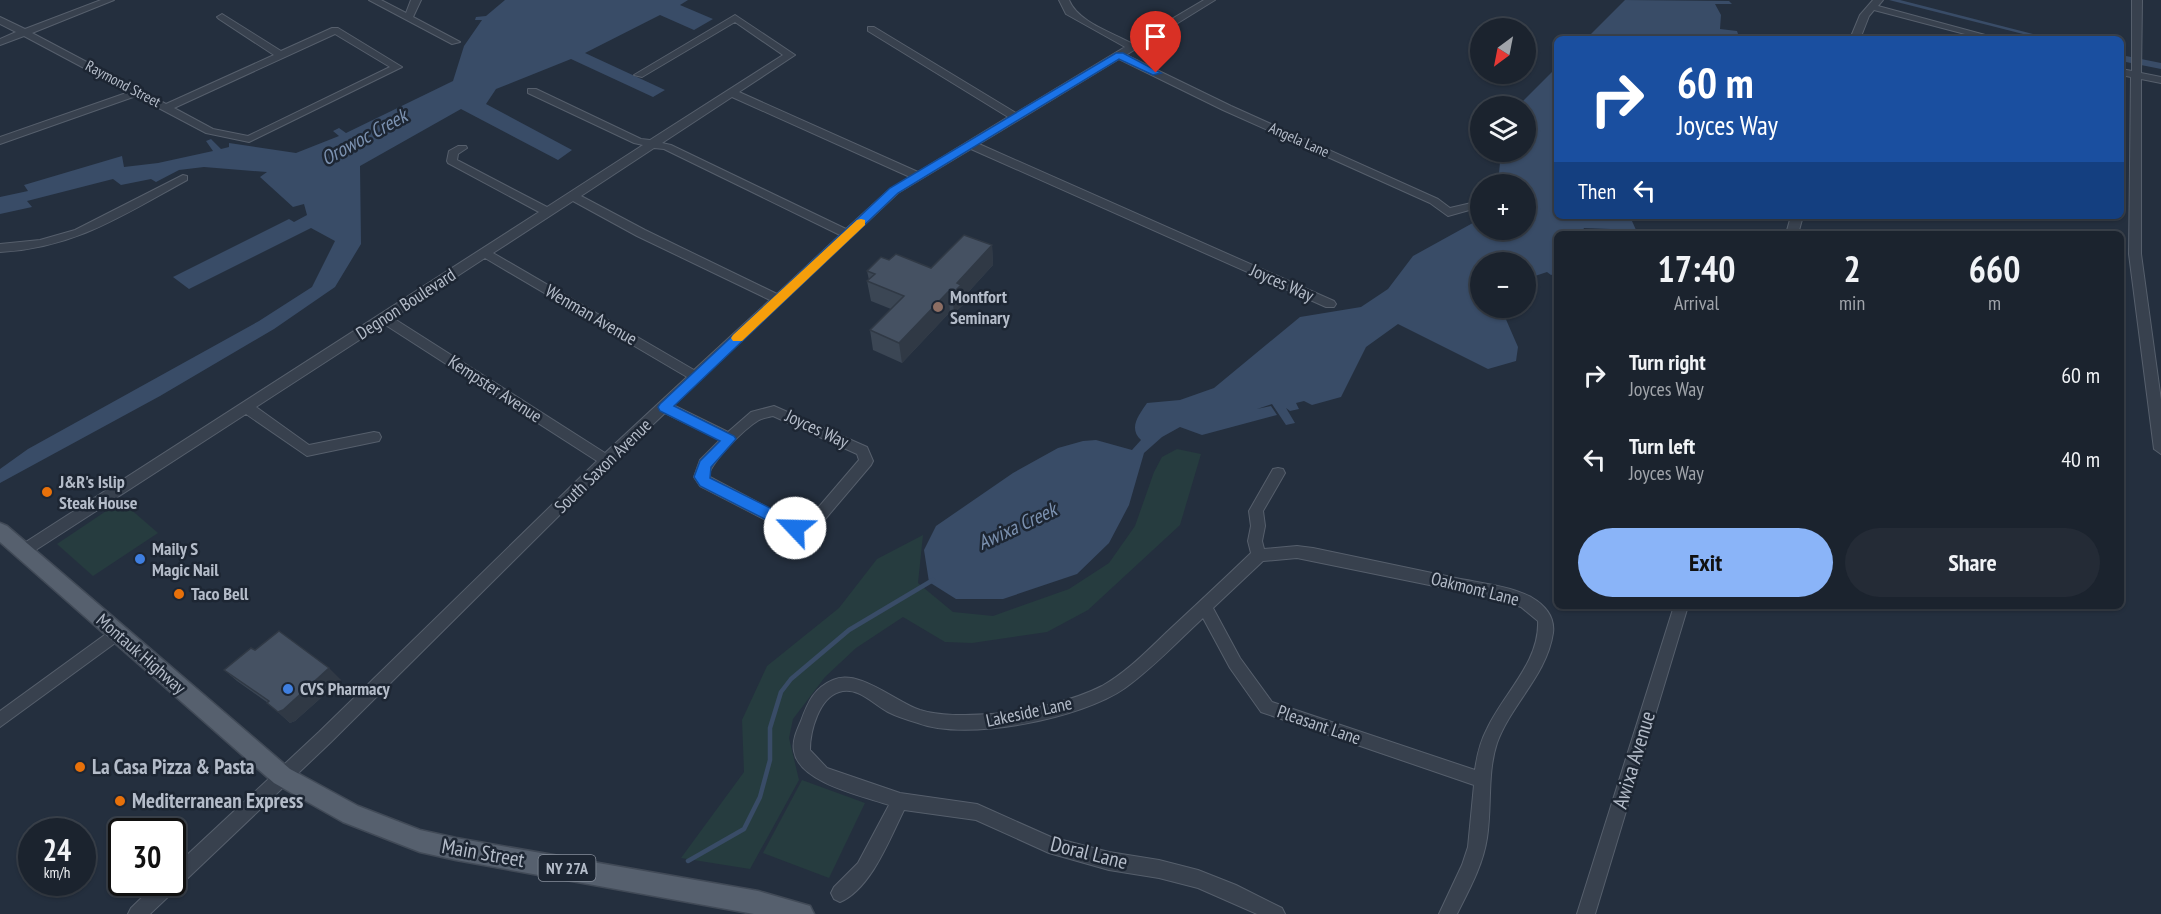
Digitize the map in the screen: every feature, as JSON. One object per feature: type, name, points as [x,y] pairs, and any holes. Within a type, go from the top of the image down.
[{"type":"main road","name":"Montauk Highway","points":[[0,531],[282,776]]},
{"type":"main road","name":"Main Street","points":[[282,776],[351,814],[420,841],[720,895],[802,914]]},
{"type":"street","points":[[0,42],[109,0]]},
{"type":"street","points":[[374,0],[455,42]]},
{"type":"street","points":[[408,18],[416,0]]},
{"type":"street","points":[[1064,0],[1069,12],[1131,47]]},
{"type":"street","name":"South Saxon Avenue","points":[[186,868],[606,460],[894,191],[1210,0]]},
{"type":"street","points":[[2137,0],[2135,254],[2161,449]]},
{"type":"street","points":[[1857,36],[1865,15],[1876,4],[1985,36]]},
{"type":"street","points":[[222,17],[281,55]]},
{"type":"street","name":"Degnon Boulevard","points":[[23,551],[790,55],[735,18],[639,75]]},
{"type":"street","name":"Raymond Street","points":[[0,20],[210,131],[249,139],[397,67],[335,30],[281,55]]},
{"type":"street","points":[[871,29],[1015,117]]},
{"type":"street","points":[[166,107],[281,55]]},
{"type":"street","name":"Angela Lane","points":[[1119,55],[1227,108],[1434,201],[1448,212],[1470,206]]},
{"type":"street","points":[[2124,72],[2137,72],[2161,80]]},
{"type":"street","points":[[532,91],[638,141],[667,147],[849,235]]},
{"type":"street","points":[[0,141],[138,92]]},
{"type":"street","points":[[732,93],[918,176]]},
{"type":"street","name":"Joyces Way","points":[[969,144],[1330,304]]},
{"type":"street","points":[[462,148],[453,153],[452,161],[548,212]]},
{"type":"street","points":[[0,248],[40,244],[64,238],[90,227],[183,178]]},
{"type":"street","points":[[573,196],[642,233],[779,300]]},
{"type":"street","name":"Wenman Avenue","points":[[485,253],[696,377]]},
{"type":"street","name":"Kempster Avenue","points":[[384,318],[606,460]]},
{"type":"street","points":[[246,407],[307,451],[374,437]]},
{"type":"street","points":[[665,407],[729,439]]},
{"type":"street","name":"Joyces Way","points":[[774,411],[862,451],[866,461],[816,520],[811,524],[795,528],[705,482],[701,477],[705,464],[729,439],[756,416],[774,411]]},
{"type":"street","points":[[1259,555],[1255,541],[1258,526],[1256,511],[1278,473]]},
{"type":"street","name":"Oakmont Lane","points":[[1259,555],[1313,554],[1457,583],[1526,602],[1545,618],[1547,638],[1541,654],[1494,732],[1486,750],[1482,780]]},
{"type":"street","name":"Lakeside Lane","points":[[900,801],[822,774],[810,764],[802,752],[802,739],[807,722],[820,696],[829,689],[837,685],[855,685],[894,707],[923,718],[945,722],[985,723],[1008,720],[1076,703],[1105,692],[1136,670],[1205,608],[1259,555]]},
{"type":"street","name":"Pleasant Lane","points":[[1205,608],[1235,663],[1267,707],[1482,780]]},
{"type":"street","name":"Awixa Avenue","points":[[1586,914],[1680,609]]},
{"type":"street","points":[[0,720],[117,633]]},
{"type":"street","points":[[1448,914],[1474,860],[1479,838],[1482,780]]},
{"type":"street","points":[[840,893],[864,869],[900,801]]},
{"type":"street","name":"Doral Lane","points":[[900,801],[977,812],[1049,845],[1108,861],[1159,869],[1198,879],[1230,891],[1276,914]]},
{"type":"street","name":"South Saxon Avenue","points":[[137,914],[156,896]]},
{"type":"green space","points":[[1177,449],[1201,454],[1180,525],[1088,610],[1047,632],[972,643],[945,642],[903,617],[856,648],[825,677],[793,719],[789,738],[799,780],[750,869],[681,858],[744,772],[742,720],[767,666],[839,608],[877,559],[923,535],[918,583],[953,612],[993,616],[1069,589],[1109,563],[1135,526],[1154,472],[1162,457]]},
{"type":"green space","points":[[121,501],[158,533],[93,576],[57,544]]},
{"type":"green space","points":[[802,780],[865,803],[829,878],[763,853]]},
{"type":"water","name":"Orowoc Creek","points":[[505,0],[688,0],[680,5],[713,19],[694,30],[660,15],[585,53],[665,90],[653,97],[571,59],[496,89],[486,104],[572,150],[558,160],[461,109],[360,166],[361,244],[335,287],[274,329],[160,396],[0,483],[0,469],[28,449],[259,321],[312,287],[335,241],[311,228],[189,289],[173,277],[289,219],[294,222],[307,215],[304,204],[293,207],[260,177],[267,172],[204,167],[179,170],[156,182],[151,179],[121,185],[113,179],[27,201],[32,207],[0,214],[0,197],[28,191],[24,185],[122,156],[124,167],[158,163],[213,151],[206,141],[211,139],[221,149],[229,147],[229,143],[296,153],[339,136],[333,131],[339,128],[346,133],[453,81],[464,46],[482,20],[475,20],[476,17],[486,16]]},
{"type":"water","points":[[1625,0],[1729,1],[1732,4],[1715,4],[1721,15],[1720,29],[1737,31],[1739,36],[1718,36],[1589,36]]},
{"type":"water","points":[[1889,0],[1900,0],[2041,36],[2031,36]]},
{"type":"water","points":[[1554,70],[1554,219],[1633,219],[1636,230],[1584,228],[1582,231],[1554,231],[1554,274],[1551,275],[1547,272],[1536,276],[1536,252],[1470,252],[1470,318],[1505,318],[1518,347],[1516,361],[1488,369],[1398,324],[1366,347],[1341,397],[1312,405],[1304,401],[1296,403],[1299,409],[1290,411],[1286,408],[1295,423],[1286,425],[1272,404],[1257,409],[1271,406],[1277,415],[1202,435],[1180,427],[1162,437],[1144,453],[1129,505],[1109,543],[1077,574],[1003,599],[956,599],[929,582],[924,550],[936,526],[1013,473],[1058,448],[1083,441],[1096,440],[1132,450],[1141,440],[1135,431],[1135,426],[1147,403],[1180,400],[1214,388],[1300,317],[1361,307],[1388,289],[1413,256],[1470,225],[1470,240],[1536,240],[1536,174],[1499,174],[1500,162],[1536,162],[1536,96],[1528,96]]},
{"type":"building","points":[[964,235],[992,245],[957,283],[961,285],[952,294],[948,292],[899,343],[870,330],[904,296],[867,281],[875,274],[867,271],[881,257],[889,260],[896,254],[931,268]]},
{"type":"building","name":"CVS Pharmacy","points":[[279,631],[329,668],[278,712],[267,703],[269,701],[224,670],[251,648],[255,650]]},
{"type":"waterway","points":[[2124,59],[2161,66]]},
{"type":"waterway","name":"Awixa Creek","points":[[688,861],[744,829],[760,797],[770,760],[770,728],[781,692],[791,679],[849,630],[933,580]]},
{"type":"slow traffic","points":[[737,338],[861,222]]},
{"type":"place","name":"Montfort Seminary","points":[[938,307]]},
{"type":"place","name":"J&R's Islip Steak House","points":[[47,492]]},
{"type":"place","name":"Maily S Magic Nail","points":[[140,559]]},
{"type":"place","name":"Taco Bell","points":[[179,594]]},
{"type":"place","name":"CVS Pharmacy","points":[[288,689]]},
{"type":"place","name":"La Casa Pizza & Pasta","points":[[80,767]]},
{"type":"place","name":"Mediterranean Express","points":[[120,801]]},
{"type":"route","points":[[795,528],[705,482],[701,477],[701,471],[729,439],[665,407],[894,191],[1119,55],[1156,73]]}]
